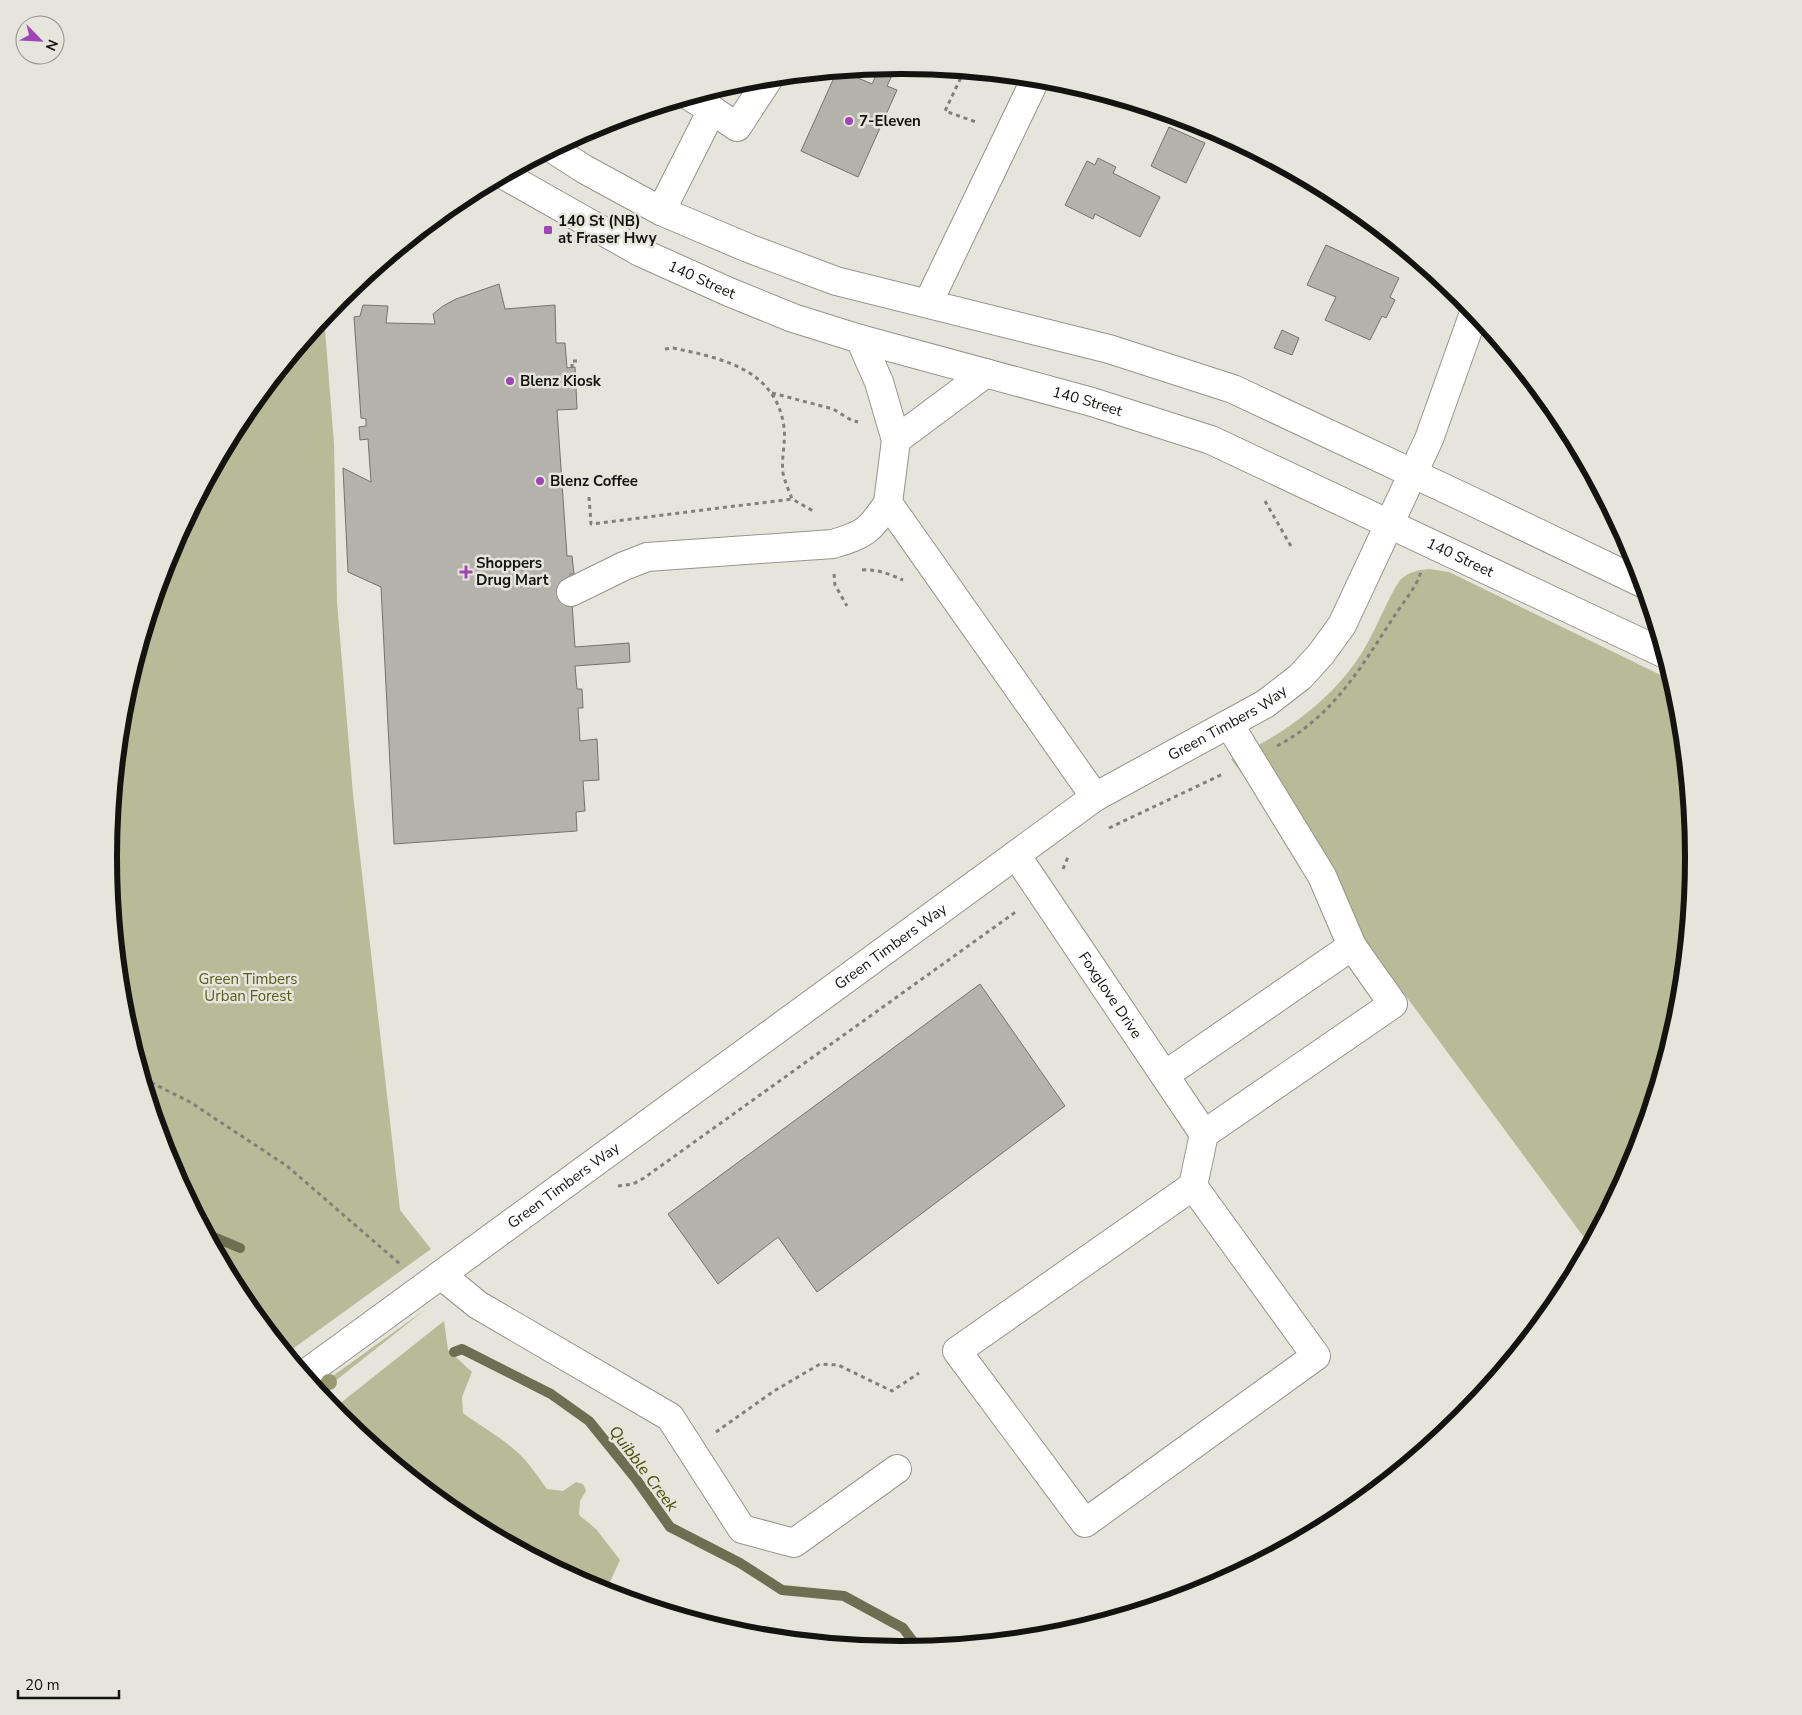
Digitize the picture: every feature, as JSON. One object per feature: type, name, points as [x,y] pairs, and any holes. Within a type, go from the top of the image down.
[{"type":"main road","points":[[928,303],[1033,85]]},
{"type":"main road","points":[[661,211],[701,104],[737,127],[764,86]]},
{"type":"main road","points":[[559,153],[584,170],[661,211],[748,248],[836,281],[1109,350],[1233,389],[1633,579]]},
{"type":"main road","name":"140 Street","points":[[510,178],[640,252],[793,318],[860,339],[1092,402],[1211,440],[1656,650]]},
{"type":"main road","name":"Green Timbers Way","points":[[309,1371],[1095,797],[1265,704],[1300,677],[1321,654],[1342,625],[1429,439],[1471,321]]},
{"type":"main road","points":[[571,592],[647,557],[833,544],[858,537],[873,525],[888,503],[896,440],[879,382],[860,339]]},
{"type":"main road","points":[[896,440],[986,374]]},
{"type":"main road","points":[[888,503],[1095,797]]},
{"type":"main road","points":[[1193,1186],[1316,1356],[1085,1523],[957,1352],[1193,1186],[1204,1134],[1392,1004],[1352,946],[1322,876],[1229,724]]},
{"type":"main road","name":"Foxglove Drive","points":[[1016,855],[1204,1134]]},
{"type":"main road","points":[[1165,1075],[1352,946]]},
{"type":"main road","points":[[441,1275],[478,1305],[670,1417],[742,1529],[794,1543],[897,1469]]},
{"type":"path","points":[[962,76],[945,111],[976,122]]},
{"type":"path","points":[[665,349],[673,348],[723,360],[745,370],[762,382],[771,392],[779,408],[784,427],[783,472],[792,499]]},
{"type":"path","points":[[572,368],[572,361],[581,361]]},
{"type":"path","points":[[771,392],[833,409],[850,420],[860,422]]},
{"type":"path","points":[[1262,494],[1267,508],[1292,548]]},
{"type":"path","points":[[589,497],[591,524],[792,499],[818,514]]},
{"type":"path","points":[[835,578],[835,585],[846,606]]},
{"type":"path","points":[[644,1178],[1015,912]]},
{"type":"path","points":[[151,1082],[190,1102],[287,1166],[400,1264]]},
{"type":"path","points":[[692,1450],[774,1391],[820,1364],[838,1366],[892,1391],[919,1373]]},
{"type":"green space","name":"Green Timbers Urban Forest","points":[[325,327],[334,444],[337,602],[353,794],[400,1210],[431,1249],[291,1350],[249,1293],[222,1249],[198,1204],[177,1157],[159,1109],[144,1060],[132,1010],[124,960],[117,858],[119,806],[124,755],[132,705],[144,655],[159,606],[177,558],[198,511],[222,466],[249,422],[279,380]]},
{"type":"green space","points":[[1429,569],[1449,572],[1663,676],[1678,755],[1683,806],[1685,858],[1678,960],[1670,1010],[1658,1060],[1643,1109],[1625,1157],[1604,1204],[1585,1239],[1231,759],[1271,738],[1309,711],[1326,696],[1356,661],[1400,580],[1413,572]]},
{"type":"green space","points":[[426,1309],[325,1389],[321,1384]]},
{"type":"green space","points":[[444,1321],[448,1350],[472,1372],[462,1397],[463,1413],[504,1441],[519,1454],[547,1489],[563,1491],[576,1482],[583,1484],[586,1491],[580,1501],[579,1515],[596,1529],[620,1560],[610,1582],[606,1584],[601,1582],[554,1560],[509,1536],[466,1509],[384,1447],[339,1404]]},
{"type":"building","name":"7-Eleven","points":[[876,74],[893,74],[887,86],[897,90],[858,177],[801,151],[835,77],[851,75],[872,84]]},
{"type":"building","points":[[1169,127],[1205,143],[1186,183],[1151,166]]},
{"type":"building","points":[[1098,158],[1116,167],[1113,173],[1160,197],[1140,237],[1095,214],[1093,219],[1065,205],[1087,161],[1095,165]]},
{"type":"building","points":[[1326,245],[1399,278],[1390,297],[1395,300],[1386,318],[1382,316],[1370,340],[1325,320],[1336,297],[1307,285]]},
{"type":"building","points":[[499,284],[505,309],[555,305],[556,343],[565,343],[567,368],[575,367],[577,409],[557,410],[567,556],[572,556],[574,574],[570,574],[575,647],[629,643],[630,662],[575,666],[577,689],[582,689],[583,708],[578,708],[580,741],[597,739],[599,780],[583,781],[585,811],[576,812],[577,831],[394,844],[381,587],[348,572],[343,468],[371,482],[368,439],[360,440],[359,427],[366,426],[366,419],[361,418],[354,317],[360,316],[363,305],[388,306],[386,323],[435,324],[433,314],[443,306],[456,299]]},
{"type":"building","points":[[1282,330],[1299,338],[1292,355],[1274,348]]},
{"type":"building","points":[[980,984],[1065,1106],[817,1292],[778,1237],[718,1284],[668,1214]]},
{"type":"waterway","name":"Quibble Creek","points":[[216,1238],[240,1248]]},
{"type":"waterway","name":"Quibble Creek","points":[[454,1352],[462,1349],[551,1394],[589,1421],[636,1479],[670,1527],[740,1563],[782,1590],[844,1596],[903,1628],[913,1641]]},
{"type":"place","name":"7-Eleven","points":[[849,121]]},
{"type":"place","name":"140 St (NB) at Fraser Hwy","points":[[548,230]]},
{"type":"place","name":"Blenz Kiosk","points":[[510,381]]},
{"type":"place","name":"Blenz Coffee","points":[[540,481]]},
{"type":"place","name":"Shoppers Drug Mart","points":[[466,572]]}]
